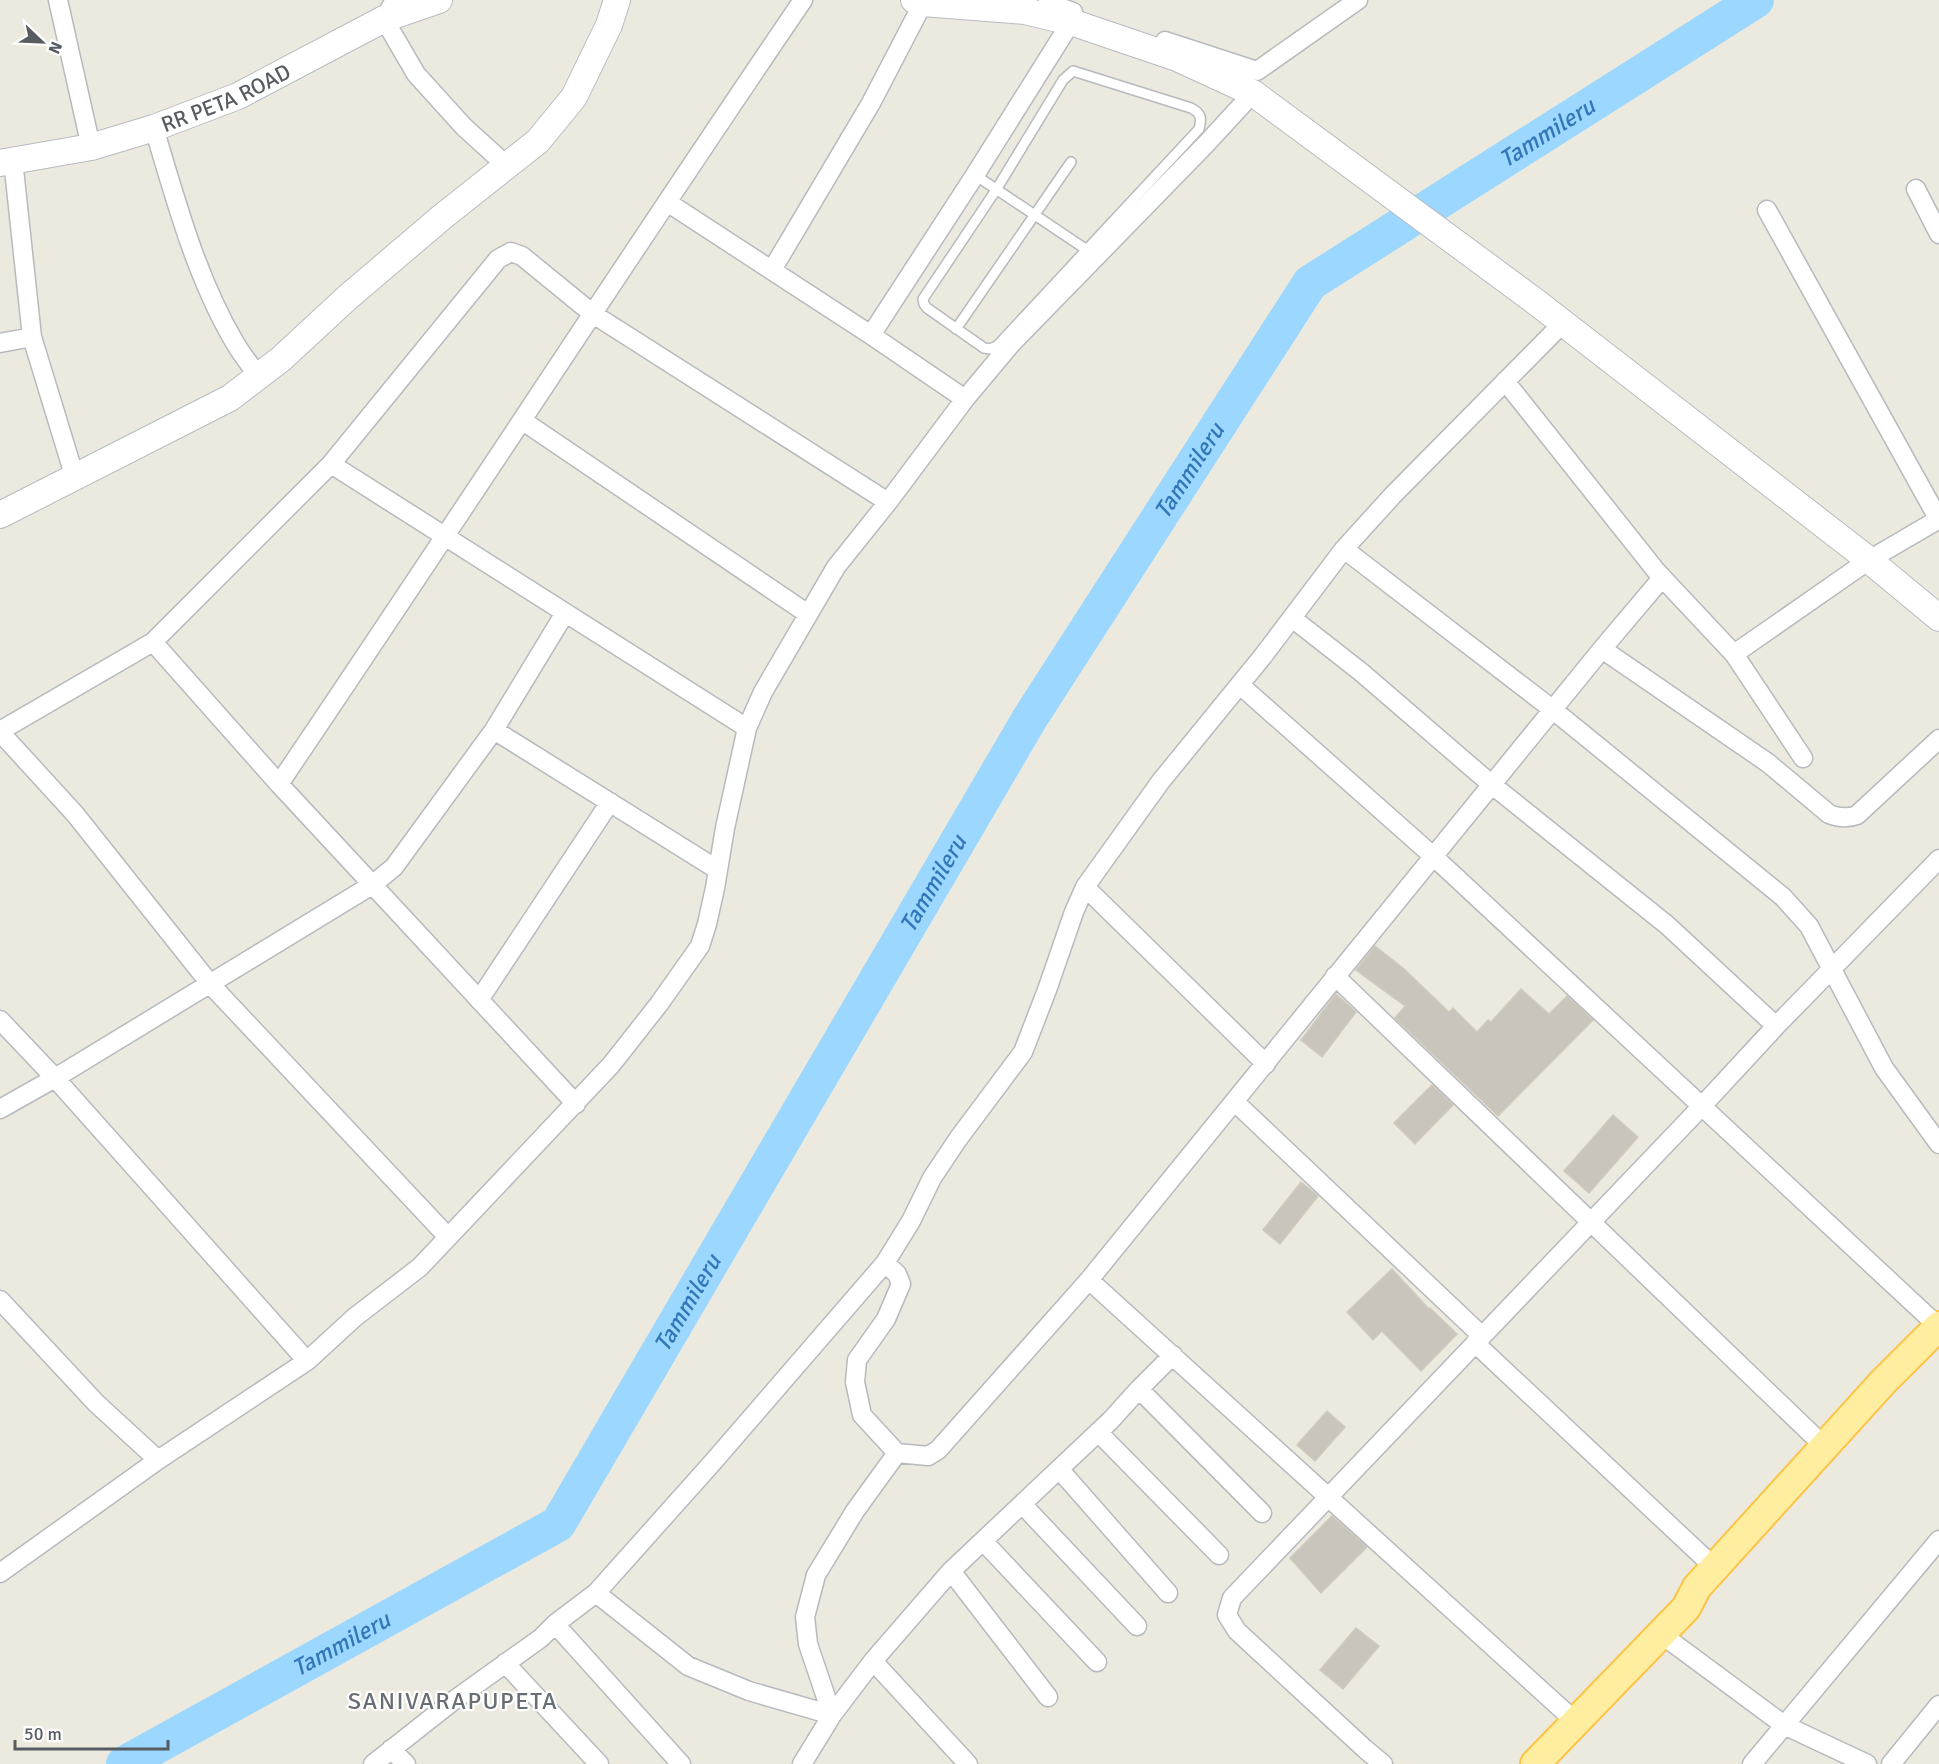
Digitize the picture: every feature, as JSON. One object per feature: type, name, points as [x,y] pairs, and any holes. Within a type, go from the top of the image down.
[{"type":"main road","name":"RR PETA ROAD","points":[[7,162],[91,147],[154,128],[238,96],[390,9],[439,0]]},
{"type":"main road","points":[[0,515],[230,398],[281,360],[348,297],[538,141],[573,97],[609,25],[617,0]]},
{"type":"main road","points":[[919,1],[1025,11],[1071,22],[1177,58],[1253,93],[1536,302],[1869,560],[1939,618]]},
{"type":"main road","points":[[1535,1764],[1686,1608],[1697,1587],[1883,1382],[1939,1326]]},
{"type":"street","points":[[58,0],[91,147]]},
{"type":"street","points":[[279,784],[803,0]]},
{"type":"street","points":[[1048,0],[1051,4],[1257,71],[1358,0]]},
{"type":"street","points":[[772,270],[871,104],[919,1]]},
{"type":"street","points":[[390,9],[416,74],[464,127],[507,166]]},
{"type":"street","points":[[871,335],[975,176],[1071,22]]},
{"type":"street","points":[[0,1573],[158,1460],[307,1360],[355,1317],[420,1267],[511,1174],[611,1065],[659,1004],[700,946],[707,924],[747,728],[763,692],[836,567],[965,399],[1091,252],[1207,143],[1253,93]]},
{"type":"street","points":[[154,128],[199,268],[235,344],[259,377]]},
{"type":"street","points":[[7,162],[32,337],[75,478]]},
{"type":"street","points":[[1916,189],[1939,234]]},
{"type":"street","points":[[667,202],[965,399]]},
{"type":"street","points":[[1734,654],[1869,560],[1939,519],[1767,210]]},
{"type":"street","points":[[448,1237],[211,985],[75,814],[0,732],[153,642],[331,464],[498,259],[511,252],[522,256],[593,314],[888,502]]},
{"type":"street","points":[[373,1764],[541,1638],[555,1624],[596,1593],[885,1263],[932,1178],[958,1138],[1023,1052],[1085,887],[1161,781],[1240,685],[1344,549],[1393,495],[1563,323]]},
{"type":"street","points":[[0,343],[32,337]]},
{"type":"street","points":[[1505,381],[1662,578],[1734,654],[1803,758]]},
{"type":"street","points":[[523,421],[808,614]]},
{"type":"street","points":[[331,464],[747,728]]},
{"type":"street","points":[[1344,549],[1552,710],[1783,897],[1809,926],[1884,1068],[1939,1144]]},
{"type":"street","points":[[885,1263],[897,1274],[901,1284],[886,1319],[857,1360],[855,1382],[862,1415],[897,1453],[928,1456],[938,1450],[1089,1280],[1602,648],[1662,578]]},
{"type":"street","points":[[0,1109],[211,985],[372,885],[394,867],[494,730],[565,613]]},
{"type":"street","points":[[1292,618],[1361,672],[1491,784],[1667,925],[1776,1026]]},
{"type":"street","points":[[153,642],[279,784],[576,1104]]},
{"type":"street","points":[[1602,648],[1768,763],[1829,814],[1839,818],[1857,816],[1939,739]]},
{"type":"street","points":[[1240,685],[1433,856],[1939,1326]]},
{"type":"street","points":[[494,730],[718,870]]},
{"type":"street","points":[[479,1000],[610,802]]},
{"type":"street","points":[[1383,1764],[1237,1631],[1227,1615],[1232,1598],[1776,1026],[1939,859]]},
{"type":"street","points":[[1085,887],[1266,1064]]},
{"type":"street","points":[[1335,976],[1825,1447]]},
{"type":"street","points":[[0,1020],[55,1078],[307,1360]]},
{"type":"street","points":[[1235,1102],[1715,1568]]},
{"type":"street","points":[[1089,1280],[1576,1722]]},
{"type":"street","points":[[0,1300],[96,1403],[158,1460]]},
{"type":"street","points":[[802,1764],[832,1716],[873,1661],[951,1571],[1098,1432],[1173,1356]]},
{"type":"street","points":[[1139,1389],[1262,1513]]},
{"type":"street","points":[[1098,1432],[1219,1555]]},
{"type":"street","points":[[832,1716],[808,1644],[805,1617],[816,1575],[855,1511],[897,1453]]},
{"type":"street","points":[[1059,1469],[1168,1593]]},
{"type":"street","points":[[1022,1504],[1137,1626]]},
{"type":"street","points":[[1752,1764],[1939,1540]]},
{"type":"street","points":[[983,1541],[1097,1662]]},
{"type":"street","points":[[951,1571],[1048,1697]]},
{"type":"street","points":[[596,1593],[688,1666],[749,1691],[832,1716]]},
{"type":"street","points":[[555,1624],[681,1764]]},
{"type":"street","points":[[1661,1634],[1784,1725],[1868,1764]]},
{"type":"street","points":[[873,1661],[968,1764]]},
{"type":"street","points":[[505,1663],[598,1764]]},
{"type":"street","points":[[1891,1764],[1939,1705]]},
{"type":"street","points":[[391,1749],[406,1764]]},
{"type":"lane","points":[[1073,71],[1179,104],[1198,112],[1202,118],[1199,129],[1091,252],[997,346],[990,349],[984,348],[927,308],[923,299],[996,190],[1063,80],[1073,71]]},
{"type":"lane","points":[[956,328],[1071,162]]},
{"type":"lane","points":[[975,176],[1091,252]]},
{"type":"building","points":[[1375,946],[1403,968],[1449,1012],[1453,1008],[1477,1032],[1488,1020],[1491,1022],[1521,989],[1549,1014],[1567,996],[1593,1020],[1498,1116],[1395,1018],[1405,1006],[1356,970]]},
{"type":"building","points":[[1336,994],[1356,1012],[1322,1057],[1301,1040]]},
{"type":"building","points":[[1432,1085],[1453,1105],[1415,1144],[1394,1123]]},
{"type":"building","points":[[1613,1115],[1638,1137],[1589,1193],[1564,1171]]},
{"type":"building","points":[[1301,1182],[1318,1196],[1280,1244],[1263,1230]]},
{"type":"building","points":[[1392,1269],[1429,1309],[1457,1334],[1421,1371],[1382,1331],[1373,1340],[1347,1312]]},
{"type":"building","points":[[1327,1411],[1345,1427],[1315,1461],[1297,1445]]},
{"type":"building","points":[[1332,1516],[1367,1547],[1321,1593],[1290,1558]]},
{"type":"building","points":[[1356,1628],[1379,1646],[1343,1689],[1320,1670]]},
{"type":"waterway","name":"Tammileru","points":[[124,1764],[558,1524],[1030,718],[1310,283],[1756,0]]},
{"type":"district","name":"SANIVARAPUPETA","points":[[453,1701]]}]
